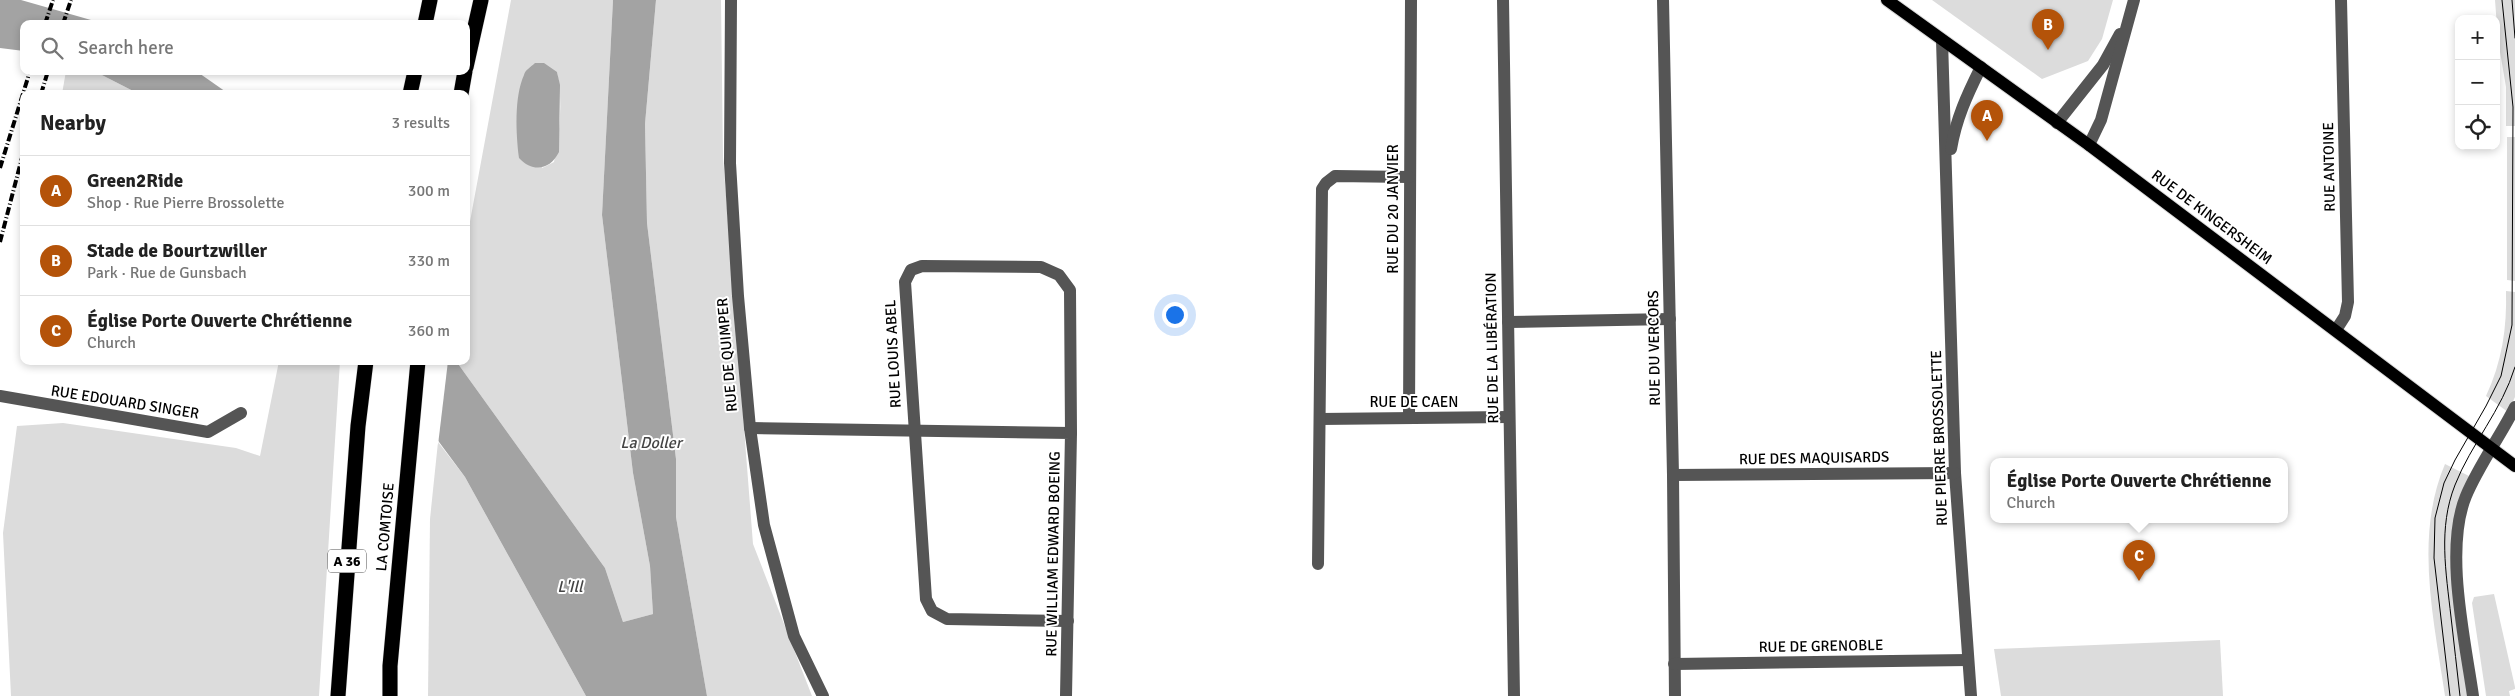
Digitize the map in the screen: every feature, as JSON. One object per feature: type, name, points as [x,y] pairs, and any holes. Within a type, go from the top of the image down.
[{"type":"highway","points":[[426,20],[430,0]]},
{"type":"highway","points":[[470,49],[481,0]]},
{"type":"highway","points":[[411,90],[414,75]]},
{"type":"highway","points":[[462,90],[464,75]]},
{"type":"highway","name":"A 36","points":[[338,696],[358,426],[366,365]]},
{"type":"highway","name":"LA COMTOISE","points":[[390,696],[418,365]]},
{"type":"main road","name":"RUE DE KINGERSHEIM","points":[[1887,0],[2089,146],[2515,466]]},
{"type":"street","name":"RUE DE QUIMPER","points":[[731,0],[730,163],[738,296],[750,428],[764,525],[794,636],[823,696]]},
{"type":"street","name":"RUE DU 20 JANVIER","points":[[1409,418],[1410,0]]},
{"type":"street","name":"RUE DE LA LIBÉRATION","points":[[1503,0],[1514,696]]},
{"type":"street","name":"RUE DU VERCORS","points":[[1663,0],[1673,475],[1675,696]]},
{"type":"street","points":[[2089,146],[2106,101],[2134,0]]},
{"type":"street","name":"RUE ANTOINE","points":[[2336,330],[2345,316],[2348,302],[2341,0]]},
{"type":"street","points":[[2057,123],[2103,65],[2128,21]]},
{"type":"street","name":"RUE PIERRE BROSSOLETTE","points":[[1942,40],[1955,473],[1971,696]]},
{"type":"street","name":"RUE PIERRE BROSSOLETTE","points":[[1947,179],[1955,126],[1962,104],[1981,67]]},
{"type":"street","points":[[1318,564],[1322,190],[1326,183],[1335,176],[1409,177]]},
{"type":"street","name":"RUE LOUIS ABEL","points":[[1068,621],[946,619],[932,611],[926,599],[913,430],[905,282],[911,270],[922,266],[1041,267],[1060,274],[1070,290],[1071,433]]},
{"type":"street","points":[[1508,322],[1670,318]]},
{"type":"street","name":"RUE EDOUARD SINGER","points":[[0,396],[208,432],[241,413]]},
{"type":"street","points":[[2473,696],[2458,588],[2456,534],[2465,499],[2515,406]]},
{"type":"street","name":"RUE DE CAEN","points":[[1320,420],[1509,417]]},
{"type":"street","name":"RUE WILLIAM EDWARD BOEING","points":[[750,428],[1071,433],[1066,696]]},
{"type":"street","name":"RUE DES MAQUISARDS","points":[[1673,475],[1955,473]]},
{"type":"street","name":"RUE DE GRENOBLE","points":[[1674,664],[1968,660]]},
{"type":"shaded area","points":[[511,0],[613,0],[602,215],[633,473],[650,566],[653,614],[623,622],[605,568],[459,365],[470,365],[470,221]],"holes":[[[557,72],[560,94],[558,140],[554,162],[542,168]]]},
{"type":"shaded area","points":[[656,0],[721,0],[723,157],[753,544],[812,696],[707,696],[676,517],[676,459],[647,223],[645,124]]},
{"type":"shaded area","points":[[1932,0],[2113,0],[2102,39],[2088,61],[2042,79]]},
{"type":"shaded area","points":[[2495,0],[2515,0],[2515,126],[2506,126],[2506,87],[2500,52],[2500,15],[2496,15]]},
{"type":"shaded area","points":[[65,75],[102,75],[131,90],[63,90]]},
{"type":"shaded area","points":[[2507,137],[2515,137],[2515,281],[2507,280]]},
{"type":"shaded area","points":[[2506,291],[2515,292],[2515,397],[2508,412],[2486,396],[2500,358],[2506,318]]},
{"type":"shaded area","points":[[278,365],[340,365],[319,696],[11,696],[3,533],[17,426],[63,423],[236,448],[260,456]]},
{"type":"shaded area","points":[[438,442],[465,477],[586,696],[428,696],[430,519]]},
{"type":"shaded area","points":[[2445,464],[2469,476],[2456,515],[2469,696],[2445,696],[2429,579],[2428,549],[2430,520]]},
{"type":"shaded area","points":[[2494,594],[2515,687],[2515,689],[2509,691],[2510,696],[2486,696],[2472,603],[2474,597]]},
{"type":"shaded area","points":[[2220,640],[2223,696],[2001,696],[1994,649]]},
{"type":"water","points":[[0,0],[21,0],[91,20],[20,20],[20,50],[0,48]]},
{"type":"water","points":[[613,0],[656,0],[645,124],[647,223],[676,459],[676,517],[707,696],[586,696],[465,477],[382,365],[459,365],[605,568],[623,622],[653,614],[650,566],[633,473],[602,215]]},
{"type":"water","points":[[535,63],[544,63],[557,72],[560,85],[559,152],[551,163],[541,167],[530,166],[519,158],[517,138],[517,105],[521,84],[526,72]]},
{"type":"water","points":[[102,75],[202,75],[223,90],[131,90]]},
{"type":"pier","points":[[378,365],[448,365],[438,445]]},
{"type":"tram line","points":[[2450,696],[2434,558],[2435,518],[2444,483],[2501,376],[2512,325],[2513,107],[2502,0]]},
{"type":"tram line","points":[[2512,0],[2515,38]]},
{"type":"tram line","points":[[2460,696],[2446,567],[2446,517],[2455,485],[2469,455],[2495,412],[2515,367]]},
{"type":"railway","points":[[46,20],[53,0]]},
{"type":"railway","points":[[64,20],[71,0]]},
{"type":"railway","points":[[24,90],[29,75]]},
{"type":"railway","points":[[42,90],[47,75]]},
{"type":"railway","points":[[0,168],[20,103]]},
{"type":"railway","points":[[0,242],[20,165]]},
{"type":"place","name":"Stade de Bourtzwiller","points":[[2048,50]]},
{"type":"place","name":"Green2Ride","points":[[1987,141]]},
{"type":"place","name":"Église Porte Ouverte Chrétienne","points":[[2139,581]]},
{"type":"water label","name":"La Doller","points":[[651,443]]},
{"type":"water label","name":"L'Ill","points":[[570,587]]}]
